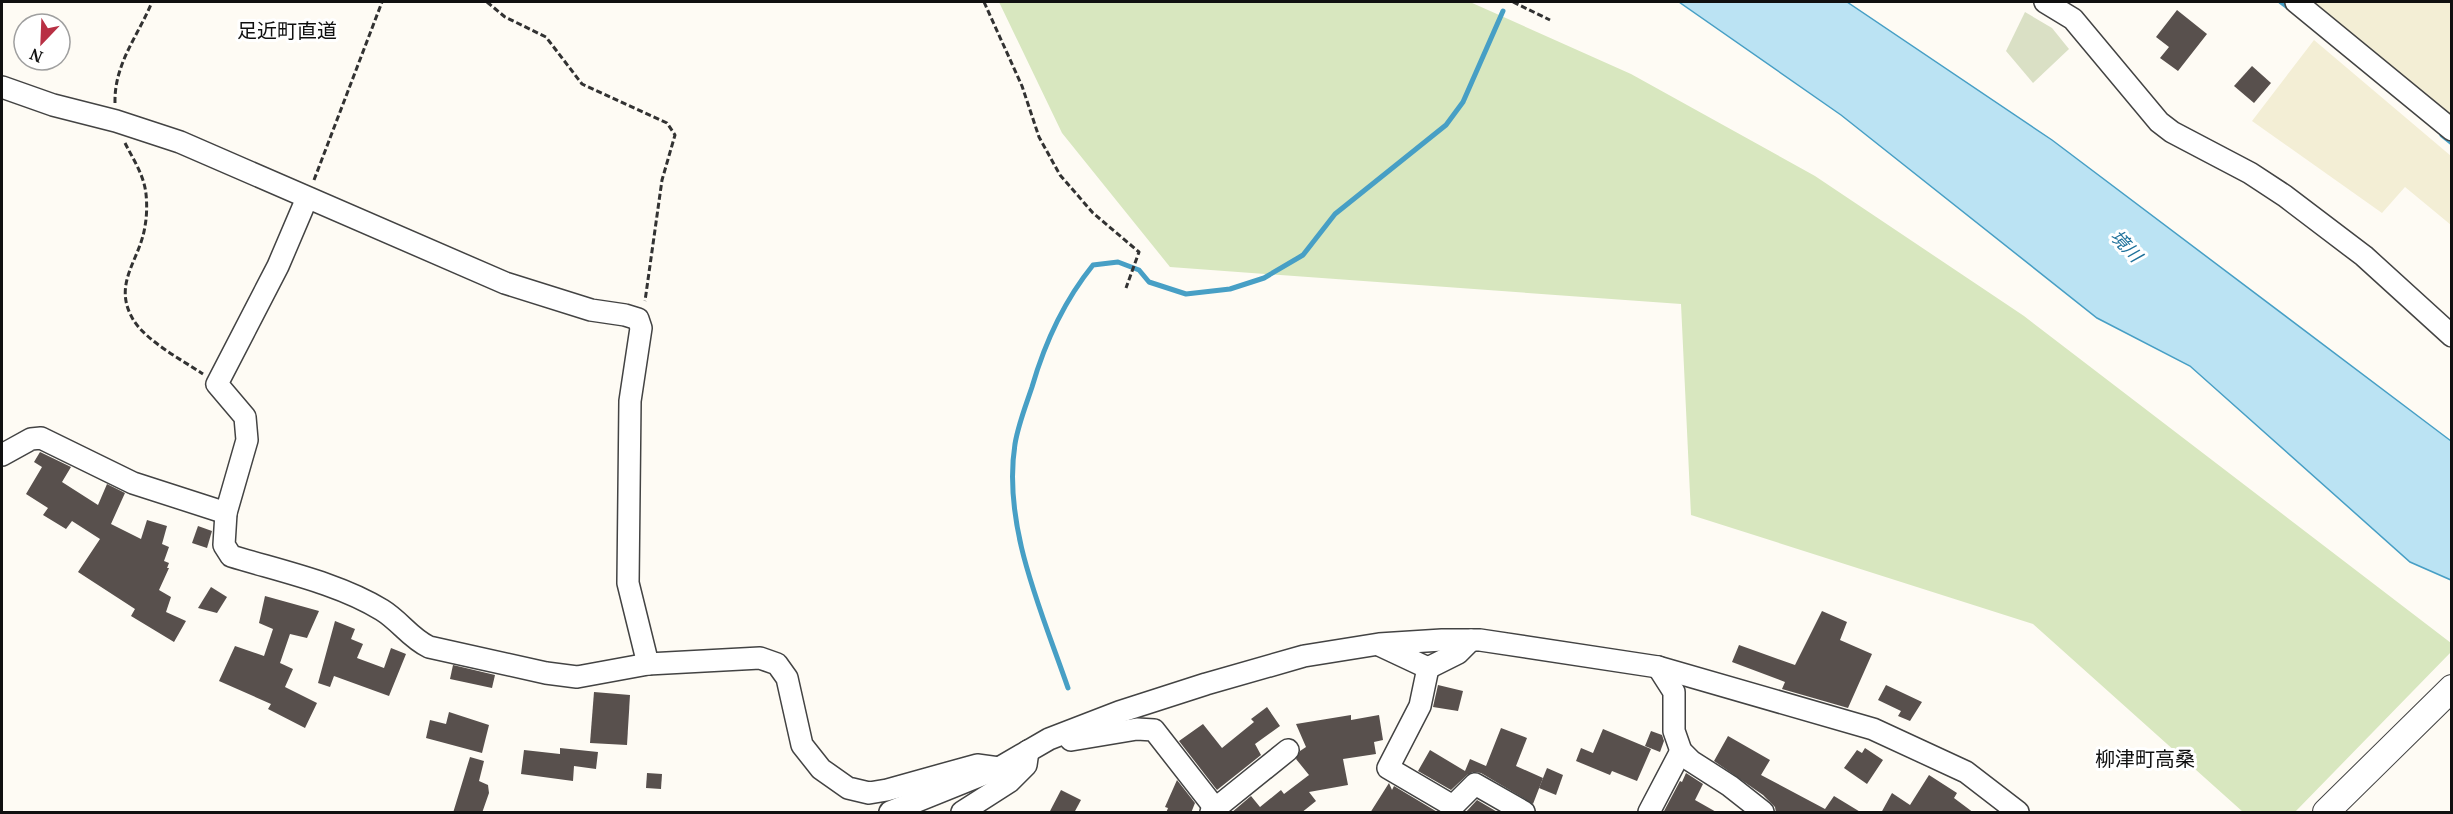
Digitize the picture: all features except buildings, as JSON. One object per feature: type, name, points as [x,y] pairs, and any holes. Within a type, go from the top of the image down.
[{"type":"street","points":[[2045,2],[2073,19],[2158,122],[2172,132],[2250,173],[2285,196],[2364,256],[2451,336]]},
{"type":"street","points":[[2296,2],[2451,130]]},
{"type":"street","points":[[2,87],[53,105],[116,121],[180,142],[505,283],[591,310],[638,319],[641,328],[630,400],[628,583],[648,664]]},
{"type":"street","points":[[307,198],[278,266],[217,384],[245,417],[248,440],[226,513],[224,545],[231,556],[323,583],[381,609],[398,622],[415,640],[429,647],[546,673],[577,677],[648,664],[760,658],[777,664],[787,678],[802,746],[821,769],[848,788],[869,793],[977,765],[999,768]]},
{"type":"street","points":[[2,455],[31,439],[41,438],[133,483],[226,513]]},
{"type":"street","points":[[1428,668],[1458,653],[1471,640]]},
{"type":"street","points":[[890,813],[999,768],[1049,739],[1119,712],[1206,684],[1304,656],[1379,644],[1471,640],[1658,668],[1874,729],[1966,772],[2018,813]]},
{"type":"street","points":[[1379,644],[1428,668]]},
{"type":"street","points":[[1428,668],[1420,706],[1388,768],[1453,806],[1475,784],[1524,813]]},
{"type":"street","points":[[1658,668],[1674,692],[1674,731],[1681,751],[1691,761],[1730,786],[1763,813]]},
{"type":"street","points":[[2326,813],[2451,688]]},
{"type":"street","points":[[1049,739],[1072,740],[1137,729],[1154,730],[1214,811],[1288,750]]},
{"type":"street","points":[[962,813],[1009,782],[1026,765],[1028,751]]},
{"type":"street","points":[[1649,813],[1681,751]]},
{"type":"path","points":[[152,2],[125,53],[115,88],[116,121],[123,140],[143,178],[146,194],[145,227],[126,279],[125,301],[135,322],[157,343],[217,384]]},
{"type":"path","points":[[307,198],[382,2]]},
{"type":"path","points":[[487,2],[505,17],[546,37],[582,84],[667,123],[675,135],[662,180],[644,308],[638,319]]},
{"type":"path","points":[[984,2],[1022,86],[1039,137],[1060,175],[1093,213],[1139,252],[1126,288]]},
{"type":"path","points":[[1513,2],[1550,20]]},
{"type":"shaded area","points":[[2302,2],[2451,2],[2451,124]]},
{"type":"shaded area","points":[[2314,40],[2451,156],[2451,225],[2405,187],[2382,213],[2252,121]]},
{"type":"green space","points":[[999,2],[1470,2],[1631,74],[1815,176],[2024,316],[2451,643],[2451,652],[2295,812],[2243,812],[2033,624],[1691,515],[1681,304],[1170,267],[1062,133]]},
{"type":"green space","points":[[2025,12],[2052,28],[2069,49],[2033,83],[2006,51]]},
{"type":"water","name":"境川","points":[[1679,2],[1847,2],[2052,140],[2451,441],[2451,580],[2410,562],[2190,366],[2097,318],[1841,115]]},
{"type":"waterway","points":[[2281,2],[2292,10]]},
{"type":"waterway","points":[[1068,688],[1027,568],[1019,537],[1012,475],[1016,437],[1037,370],[1056,323],[1073,293],[1093,265],[1118,262],[1139,270],[1149,282],[1186,294],[1230,289],[1264,278],[1303,255],[1335,214],[1446,125],[1463,102],[1503,11]]},
{"type":"waterway","points":[[2442,135],[2452,143]]},
{"type":"district","name":"足近町直道","points":[[287,31]]},
{"type":"district","name":"柳津町高桑","points":[[2145,759]]}]
